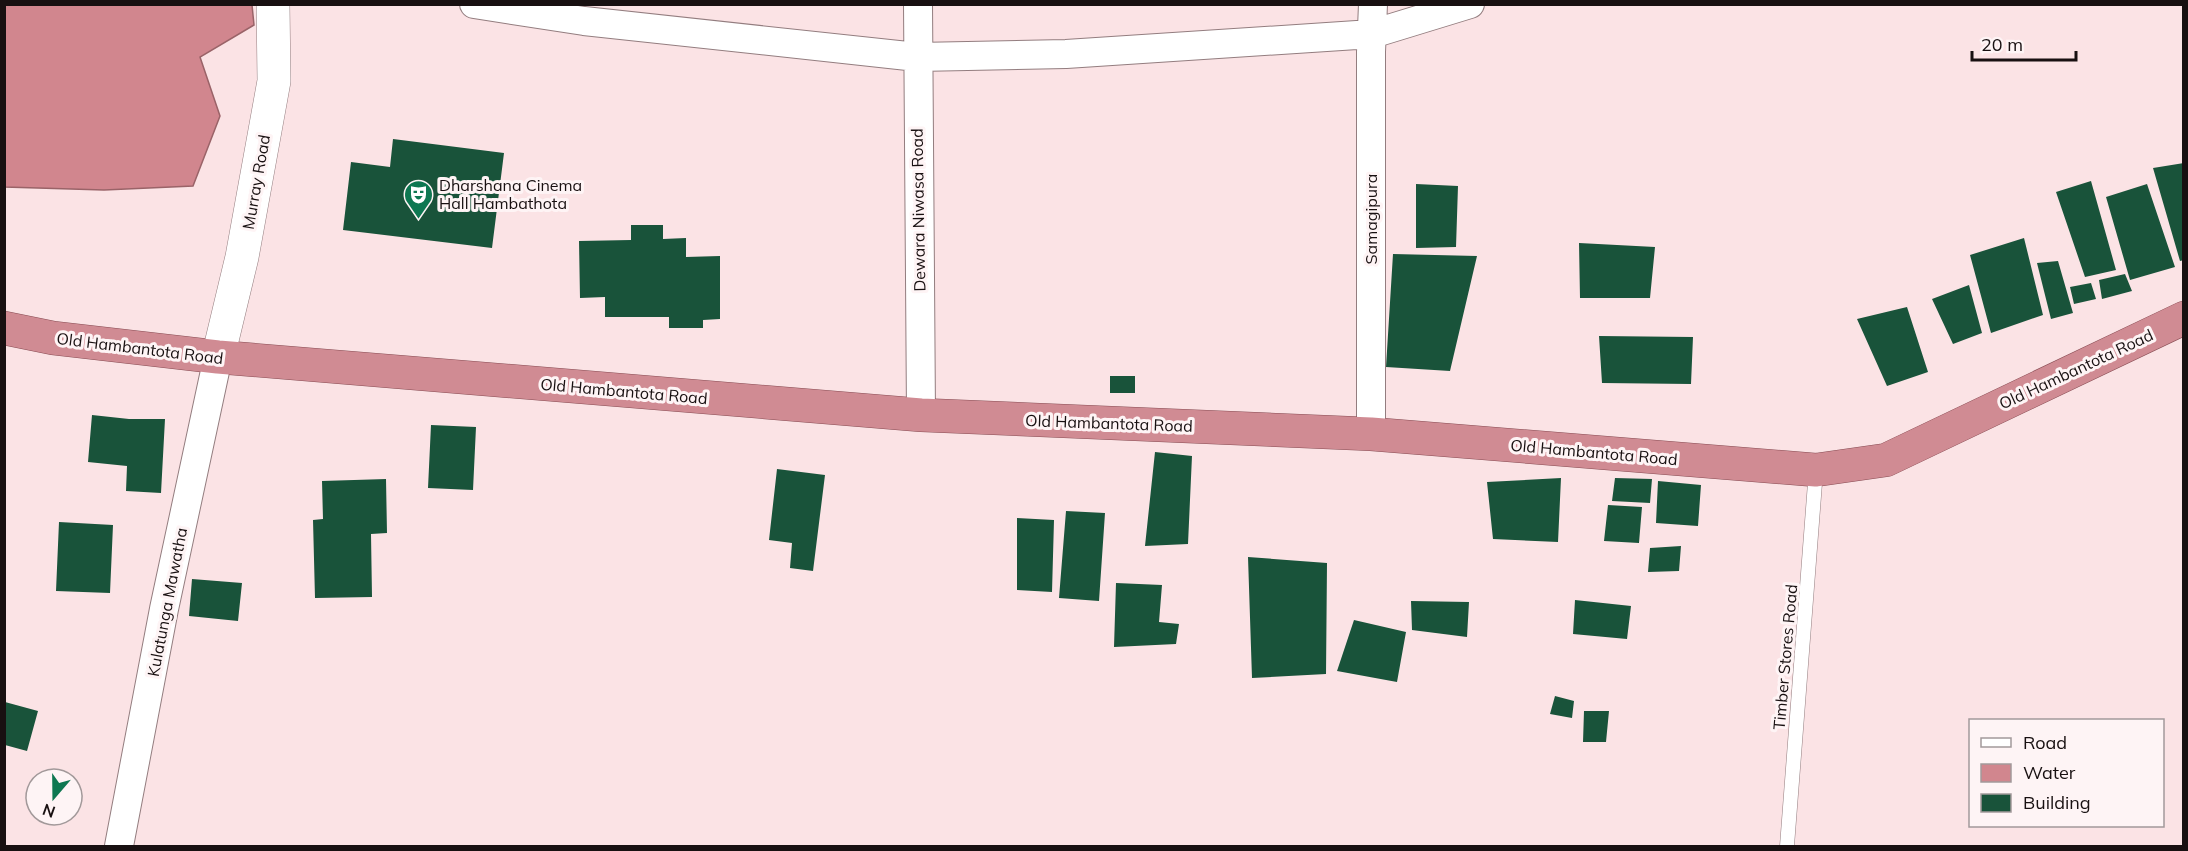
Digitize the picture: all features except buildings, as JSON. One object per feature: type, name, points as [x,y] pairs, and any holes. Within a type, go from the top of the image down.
[{"type":"highway","name":"Old Hambantota Road","points":[[4,328],[53,338],[218,357],[921,415],[1371,434],[1816,470],[1886,460],[2184,318]]},
{"type":"street","name":"Murray Road","points":[[218,357],[242,257],[274,81],[273,4]]},
{"type":"street","points":[[474,4],[584,21],[917,57],[1066,54],[1372,34],[1470,4]]},
{"type":"street","name":"Dewara Niwasa Road","points":[[918,4],[921,415]]},
{"type":"street","name":"Samagipura","points":[[1371,434],[1373,4]]},
{"type":"street","name":"Kulatunga Mawatha","points":[[119,846],[164,609],[218,357]]},
{"type":"lane","name":"Timber Stores Road","points":[[1786,846],[1816,470]]},
{"type":"water","points":[[5,4],[252,5],[254,25],[200,57],[220,116],[193,186],[104,190],[5,187]]},
{"type":"place","name":"Dharshana Cinema Hall Hambathota","points":[[418,220]]}]
